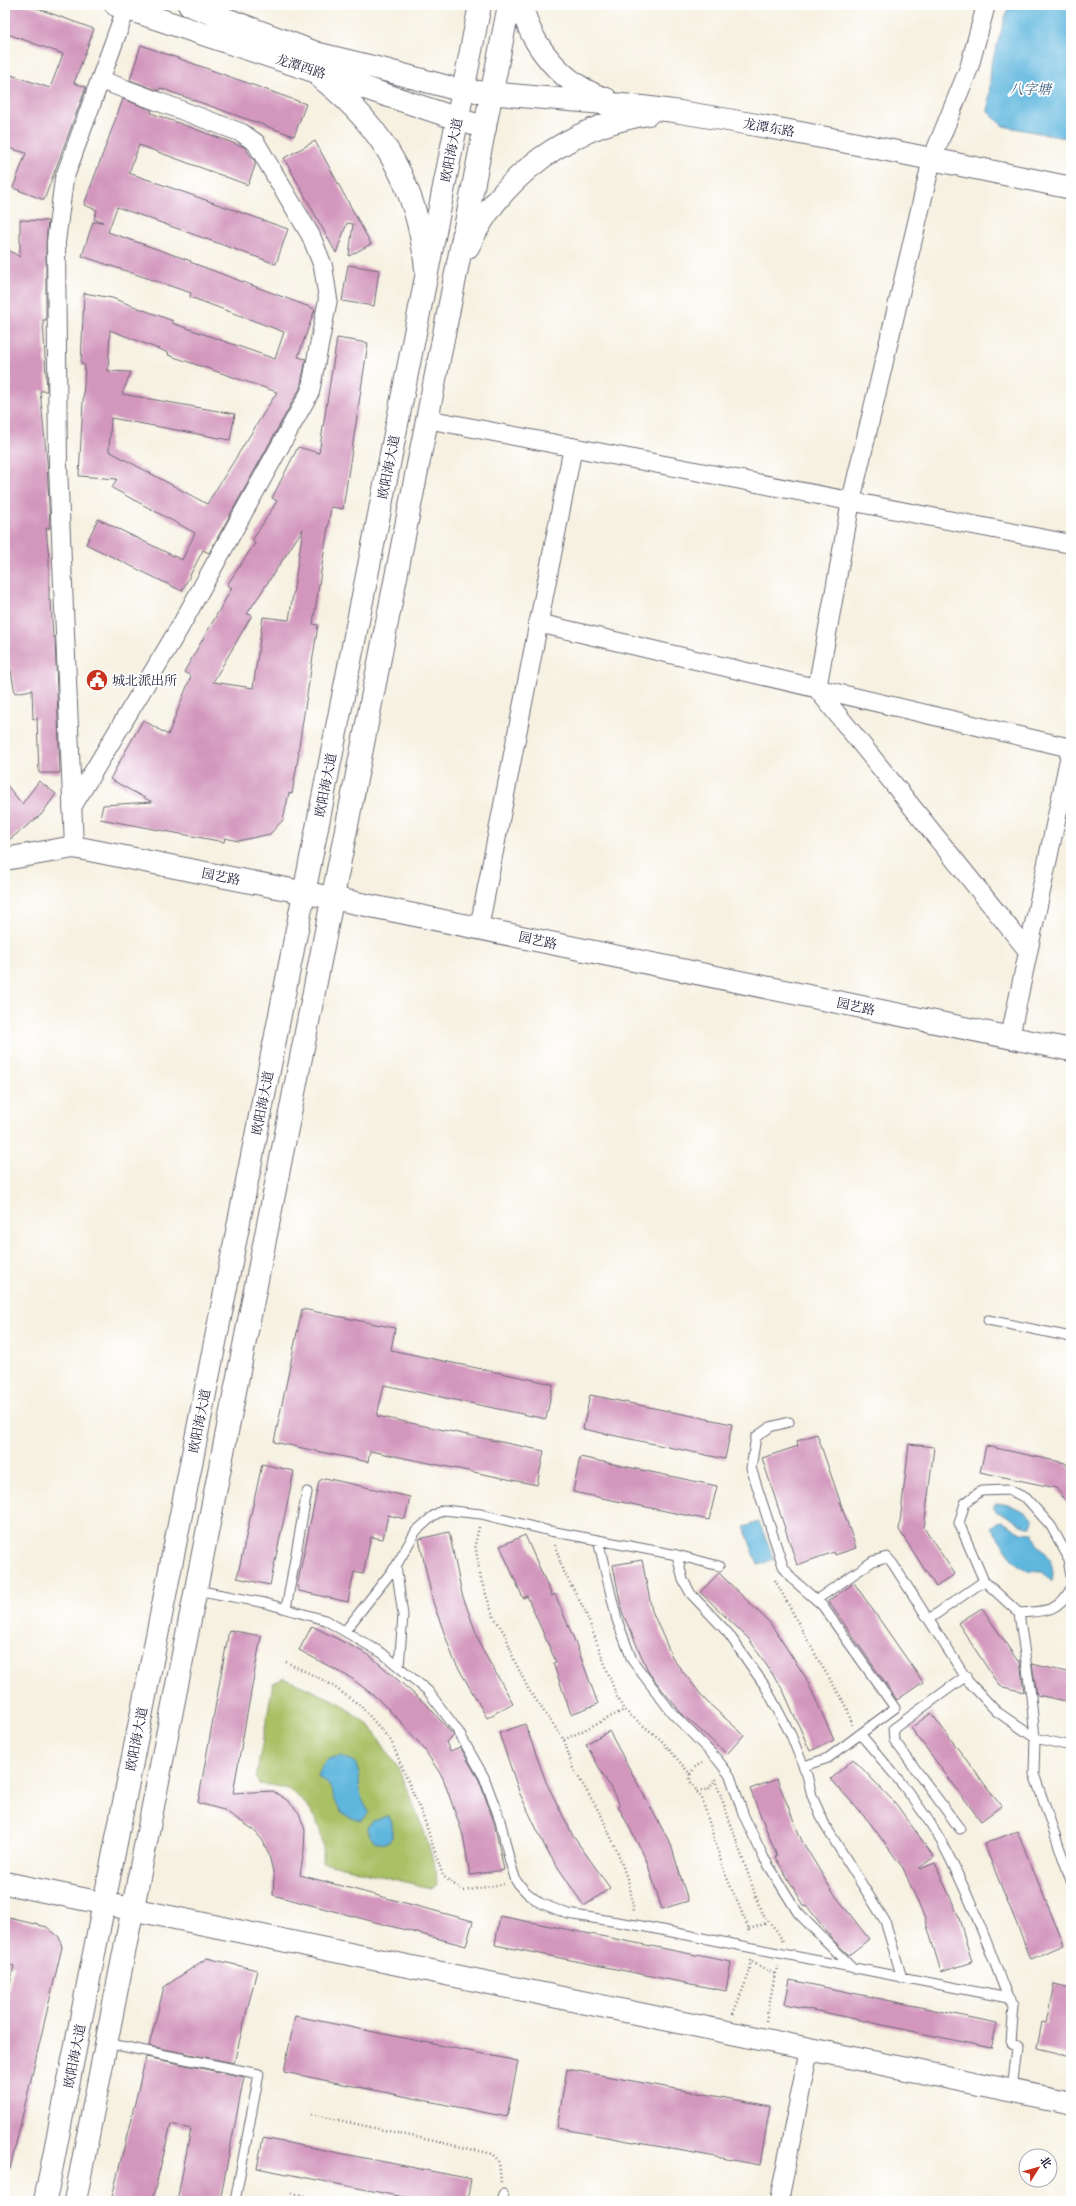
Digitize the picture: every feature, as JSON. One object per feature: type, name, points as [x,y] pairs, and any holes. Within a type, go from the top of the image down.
[{"type":"main road","name":"龙潭西路","points":[[189,5],[319,54],[463,91]]},
{"type":"main road","name":"欧阳海大道","points":[[45,2201],[480,5]]},
{"type":"main road","points":[[75,2201],[509,5]]},
{"type":"main road","points":[[522,5],[528,24],[544,52],[570,79],[602,98],[638,106]]},
{"type":"main road","name":"龙潭西路","points":[[121,7],[485,128]]},
{"type":"main road","points":[[311,70],[340,93],[358,110],[388,150],[411,197],[424,247],[427,273]]},
{"type":"main road","name":"龙潭东路","points":[[463,91],[638,106],[679,112],[794,131],[1071,188]]},
{"type":"main road","points":[[455,280],[462,259],[482,221],[509,186],[541,158],[583,133],[606,124],[636,116],[679,112]]},
{"type":"main road","name":"园艺路","points":[[5,859],[74,847],[332,898],[1071,1050]]},
{"type":"main road","points":[[5,1882],[1071,2103]]},
{"type":"street","points":[[986,5],[969,68],[932,160],[851,501],[817,689],[1028,951]]},
{"type":"street","points":[[74,847],[58,466],[56,242],[64,179],[101,80],[121,7]]},
{"type":"street","points":[[72,807],[180,627],[310,392],[328,299],[323,266],[311,236],[256,143],[242,133],[101,80]]},
{"type":"street","points":[[427,419],[1071,544]]},
{"type":"street","points":[[479,928],[572,448]]},
{"type":"street","points":[[538,623],[1071,749],[1010,1037]]},
{"type":"street","points":[[779,2201],[809,2049]]},
{"type":"lane","points":[[988,1320],[1071,1337]]},
{"type":"lane","points":[[790,1422],[770,1427],[756,1436],[751,1468],[783,1566],[791,1578],[822,1605],[895,1708],[828,1758],[804,1766]]},
{"type":"lane","points":[[1071,1576],[1068,1555],[1051,1526],[1026,1498],[1009,1490],[981,1491],[966,1503],[959,1523],[984,1581],[1019,1613],[1035,1738],[1034,1774],[1071,1881]]},
{"type":"lane","points":[[286,1609],[307,1492]]},
{"type":"lane","points":[[345,1631],[396,1566],[416,1531],[433,1516],[443,1510],[481,1514],[550,1532],[677,1555],[719,1566]]},
{"type":"lane","points":[[598,1540],[617,1620],[632,1660],[672,1713],[717,1759],[730,1776],[744,1816],[764,1858],[798,1913],[836,1953],[853,1968]]},
{"type":"lane","points":[[677,1555],[683,1580],[691,1594],[728,1633],[765,1686],[791,1735],[804,1766],[812,1796],[826,1827],[885,1921],[902,1978]]},
{"type":"lane","points":[[816,1600],[873,1561],[887,1557],[966,1676],[996,1711],[1035,1738],[1071,1746]]},
{"type":"lane","points":[[396,1566],[403,1615],[399,1667]]},
{"type":"lane","points":[[929,1619],[984,1581]]},
{"type":"lane","points":[[1019,1613],[1049,1610],[1064,1601],[1071,1588]]},
{"type":"lane","points":[[196,1590],[265,1603],[325,1620],[382,1653],[428,1691],[458,1731],[484,1777],[500,1820],[516,1881],[526,1892],[540,1903],[568,1914],[636,1925],[1008,1998]]},
{"type":"lane","points":[[960,1829],[894,1740],[893,1729],[966,1676]]},
{"type":"lane","points":[[858,1736],[901,1782],[940,1840],[976,1914],[1008,1998],[1014,2005],[1011,2043],[1017,2046],[1012,2091]]},
{"type":"lane","points":[[106,2043],[259,2074],[235,2201]]},
{"type":"path","points":[[481,1514],[475,1544],[481,1580],[493,1615],[506,1636],[514,1660],[528,1690],[564,1740],[573,1768],[601,1815],[618,1853],[630,1887],[636,1925]]},
{"type":"path","points":[[550,1532],[562,1568],[585,1611],[617,1697],[624,1710],[661,1740],[690,1774]]},
{"type":"path","points":[[783,1566],[773,1575],[820,1663],[847,1707],[858,1736]]},
{"type":"path","points":[[286,1662],[327,1682],[361,1706],[391,1741],[424,1819],[443,1876],[463,1891],[516,1881]]},
{"type":"path","points":[[564,1740],[624,1710]]},
{"type":"path","points":[[708,1765],[704,1762],[696,1766],[690,1774],[690,1781],[702,1799],[724,1871],[749,1929],[746,1938]]},
{"type":"path","points":[[714,1774],[762,1914],[767,1922],[777,1930],[783,1941],[783,1947]]},
{"type":"path","points":[[697,1792],[708,1789],[715,1780]]},
{"type":"path","points":[[749,1929],[767,1922]]},
{"type":"path","points":[[726,2032],[750,1971],[750,1960],[748,1954]]},
{"type":"path","points":[[750,1960],[774,1974]]},
{"type":"path","points":[[762,2039],[774,1974],[780,1960]]},
{"type":"path","points":[[311,2114],[493,2154],[499,2160],[502,2197]]},
{"type":"path","points":[[292,2193],[328,2201]]},
{"type":"green space","points":[[284,1678],[340,1703],[371,1727],[398,1768],[424,1831],[436,1870],[437,1885],[430,1888],[323,1862],[320,1831],[306,1804],[289,1790],[259,1784],[256,1778],[273,1683]]},
{"type":"water","name":"八字塘","points":[[1009,5],[1071,5],[1071,139],[1003,126],[988,112],[991,65]]},
{"type":"water","points":[[996,1503],[1012,1506],[1020,1510],[1033,1520],[1031,1527],[1027,1527],[996,1511],[993,1507]]},
{"type":"water","points":[[1001,1521],[1021,1532],[1033,1533],[1050,1561],[1053,1574],[1052,1582],[1042,1572],[1027,1571],[1015,1562],[991,1527],[997,1522]]},
{"type":"water","points":[[759,1522],[774,1559],[758,1565],[744,1527]]},
{"type":"water","points":[[342,1756],[354,1762],[358,1769],[359,1784],[363,1802],[369,1812],[362,1821],[350,1817],[340,1810],[328,1784],[318,1777],[323,1764],[332,1758]]},
{"type":"water","points":[[387,1816],[392,1822],[392,1837],[389,1842],[385,1843],[374,1841],[370,1835],[368,1827],[373,1821]]},
{"type":"building","points":[[5,5],[28,5],[94,29],[74,83],[86,87],[44,200],[13,188],[26,153],[5,147],[5,73],[50,88],[63,54],[5,33]]},
{"type":"building","points":[[141,45],[306,104],[294,136],[160,88],[159,91],[130,80]]},
{"type":"building","points":[[123,99],[152,110],[151,113],[244,147],[256,163],[248,185],[139,145],[129,173],[288,229],[276,264],[117,207],[108,232],[191,261],[190,262],[315,309],[298,357],[306,359],[300,388],[209,553],[203,550],[182,591],[86,544],[98,519],[182,560],[195,533],[112,488],[117,479],[79,476],[85,365],[81,364],[84,293],[112,298],[173,321],[172,323],[275,359],[284,332],[190,297],[191,293],[82,256],[93,222],[103,222],[94,219],[97,210],[84,205]],"holes":[[[110,330],[169,353],[168,355],[277,392],[207,504],[109,451],[111,418],[230,440],[235,414],[122,394],[131,372],[108,371]]]},
{"type":"building","points":[[315,141],[371,244],[349,256],[353,224],[347,223],[336,253],[284,158]]},
{"type":"building","points":[[20,220],[48,221],[46,242],[46,320],[43,320],[47,391],[40,391],[47,461],[50,528],[46,528],[49,559],[49,601],[51,601],[53,637],[55,637],[60,773],[39,773],[37,718],[33,719],[32,690],[15,693],[9,661],[5,662],[5,248],[20,257]]},
{"type":"building","points":[[348,265],[379,270],[374,306],[342,301]]},
{"type":"building","points":[[337,338],[368,343],[343,509],[331,507],[313,624],[318,625],[299,752],[292,794],[289,793],[283,820],[270,834],[238,841],[225,838],[224,842],[100,819],[103,805],[152,802],[110,779],[143,720],[168,735],[191,676],[184,672],[232,588],[227,585],[255,543],[252,541],[277,501],[272,498],[298,447],[319,453]],"holes":[[[303,529],[289,620],[263,617],[253,688],[213,682],[252,615],[247,614]]]},
{"type":"building","points":[[39,781],[56,794],[41,815],[5,843],[5,783],[22,804]]},
{"type":"building","points":[[302,1309],[395,1328],[391,1350],[553,1384],[546,1419],[384,1385],[377,1416],[544,1451],[537,1485],[370,1451],[368,1462],[274,1442]]},
{"type":"building","points":[[590,1395],[732,1424],[725,1459],[583,1429]]},
{"type":"building","points":[[817,1434],[856,1548],[835,1555],[834,1552],[797,1565],[762,1458],[798,1446],[797,1441]]},
{"type":"building","points":[[909,1444],[934,1447],[924,1528],[955,1574],[936,1587],[899,1530]]},
{"type":"building","points":[[986,1446],[1065,1463],[1071,1471],[1071,1508],[1056,1488],[980,1472]]},
{"type":"building","points":[[580,1457],[717,1486],[709,1520],[573,1492]]},
{"type":"building","points":[[262,1464],[294,1471],[270,1585],[237,1578]]},
{"type":"building","points":[[325,1478],[410,1497],[405,1519],[388,1515],[383,1539],[371,1537],[363,1574],[354,1572],[348,1602],[299,1591],[297,1586],[319,1481]]},
{"type":"building","points":[[449,1532],[462,1594],[482,1649],[513,1703],[487,1718],[454,1660],[433,1602],[419,1539]]},
{"type":"building","points":[[525,1535],[552,1596],[555,1594],[576,1644],[598,1704],[571,1714],[553,1663],[556,1662],[527,1596],[523,1598],[500,1546]]},
{"type":"building","points":[[642,1560],[652,1611],[673,1659],[706,1701],[744,1735],[727,1754],[681,1713],[649,1673],[622,1612],[613,1565]]},
{"type":"building","points":[[719,1573],[770,1623],[806,1678],[834,1740],[810,1751],[783,1690],[749,1639],[700,1592]]},
{"type":"building","points":[[854,1583],[923,1682],[897,1700],[828,1601]]},
{"type":"building","points":[[982,1608],[1017,1660],[1020,1661],[1024,1692],[999,1686],[958,1623]]},
{"type":"building","points":[[312,1626],[369,1655],[428,1706],[454,1736],[446,1742],[450,1751],[460,1747],[479,1780],[494,1822],[504,1870],[470,1875],[463,1835],[443,1778],[424,1749],[403,1724],[377,1698],[351,1678],[299,1650]]},
{"type":"building","points":[[229,1630],[261,1636],[233,1793],[273,1791],[288,1801],[299,1813],[305,1830],[304,1851],[300,1875],[473,1921],[466,1946],[273,1895],[274,1876],[269,1855],[263,1841],[254,1830],[224,1810],[198,1803]]},
{"type":"building","points":[[1032,1664],[1071,1673],[1071,1702],[1037,1695]]},
{"type":"building","points":[[931,1713],[1001,1806],[981,1821],[911,1728]]},
{"type":"building","points":[[525,1724],[546,1782],[573,1836],[610,1888],[584,1906],[547,1851],[520,1794],[499,1733]]},
{"type":"building","points":[[609,1731],[671,1845],[688,1901],[662,1909],[646,1859],[618,1806],[620,1805],[586,1744]]},
{"type":"building","points":[[853,1759],[896,1804],[934,1857],[919,1868],[920,1869],[935,1863],[958,1915],[972,1962],[941,1972],[925,1919],[903,1868],[870,1823],[831,1779]]},
{"type":"building","points":[[777,1779],[802,1841],[832,1891],[869,1939],[849,1955],[833,1940],[807,1906],[805,1907],[775,1857],[777,1856],[750,1789]]},
{"type":"building","points":[[1017,1831],[1064,1945],[1031,1959],[984,1844]]},
{"type":"building","points":[[500,1916],[731,1962],[726,1991],[495,1945]]},
{"type":"building","points":[[5,1917],[47,1927],[59,1937],[62,1947],[10,2169],[5,2168],[5,2005],[14,1966],[5,1964]]},
{"type":"building","points":[[207,1958],[257,1970],[234,2063],[149,2046],[164,1987]]},
{"type":"building","points":[[790,1980],[997,2023],[991,2048],[785,2004]]},
{"type":"building","points":[[1054,1984],[1071,1988],[1071,2056],[1037,2048],[1042,2022],[1046,2023]]},
{"type":"building","points":[[295,2016],[518,2061],[507,2117],[284,2072]]},
{"type":"building","points":[[146,2057],[244,2077],[220,2201],[177,2201],[191,2129],[171,2124],[152,2201],[111,2201]]},
{"type":"building","points":[[567,2069],[770,2106],[760,2165],[557,2128]]},
{"type":"building","points":[[263,2138],[471,2179],[467,2201],[423,2201],[257,2168]]},
{"type":"place","name":"城北派出所","points":[[97,680]]}]
